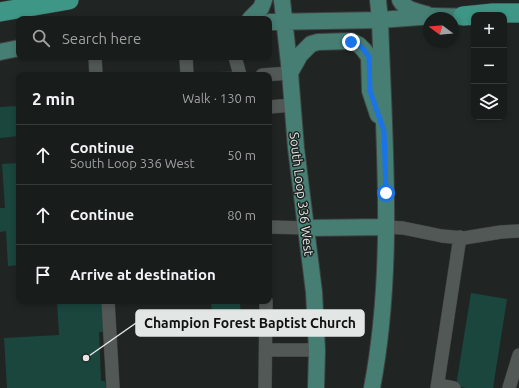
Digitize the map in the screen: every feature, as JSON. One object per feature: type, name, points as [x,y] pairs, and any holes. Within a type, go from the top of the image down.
[{"type":"highway","points":[[0,12],[68,0]]},
{"type":"highway","points":[[19,16],[45,5]]},
{"type":"highway","points":[[468,16],[493,13],[519,13]]},
{"type":"highway","points":[[0,22],[16,17]]},
{"type":"main road","points":[[253,16],[262,8],[264,0]]},
{"type":"main road","name":"South Loop 336 West","points":[[282,0],[277,22],[290,73],[296,148],[314,292],[317,350],[316,388]]},
{"type":"main road","points":[[372,388],[381,328],[385,284],[386,227],[384,131],[378,0]]},
{"type":"main road","points":[[400,0],[408,9],[423,13]]},
{"type":"main road","points":[[277,22],[380,20],[423,17]]},
{"type":"main road","points":[[507,18],[519,19]]},
{"type":"main road","points":[[290,73],[300,55],[311,44],[318,42],[351,42],[359,45],[369,57],[370,91],[384,131]]},
{"type":"main road","points":[[0,52],[16,49]]},
{"type":"main road","points":[[307,228],[386,227]]},
{"type":"lane","points":[[95,60],[96,72]]},
{"type":"lane","points":[[186,60],[188,72]]},
{"type":"lane","points":[[236,60],[239,72]]},
{"type":"lane","points":[[272,74],[290,73]]},
{"type":"lane","points":[[272,107],[292,105]]},
{"type":"lane","points":[[386,227],[402,228],[442,236],[460,237],[519,231]]},
{"type":"lane","points":[[272,228],[307,228]]},
{"type":"lane","points":[[454,388],[437,387],[460,237]]},
{"type":"lane","points":[[108,304],[113,388]]},
{"type":"lane","points":[[265,388],[266,304]]},
{"type":"lane","points":[[266,350],[317,350]]},
{"type":"lane","points":[[509,388],[519,355]]},
{"type":"building","points":[[16,106],[16,136],[0,138],[0,107]]},
{"type":"building","points":[[16,163],[16,265],[8,266],[6,231],[0,232],[0,208],[5,208],[2,164]]},
{"type":"building","points":[[471,293],[507,299],[493,388],[466,388],[456,386]]},
{"type":"building","points":[[57,304],[102,304],[104,332],[99,332],[101,381],[105,381],[106,388],[7,388],[4,338],[59,335]]},
{"type":"building","points":[[211,304],[240,304],[241,318],[212,320]]},
{"type":"place","name":"Champion Forest Baptist Church","points":[[86,358]]},
{"type":"route","points":[[351,42],[359,45],[369,57],[370,91],[384,131],[386,193]]}]
